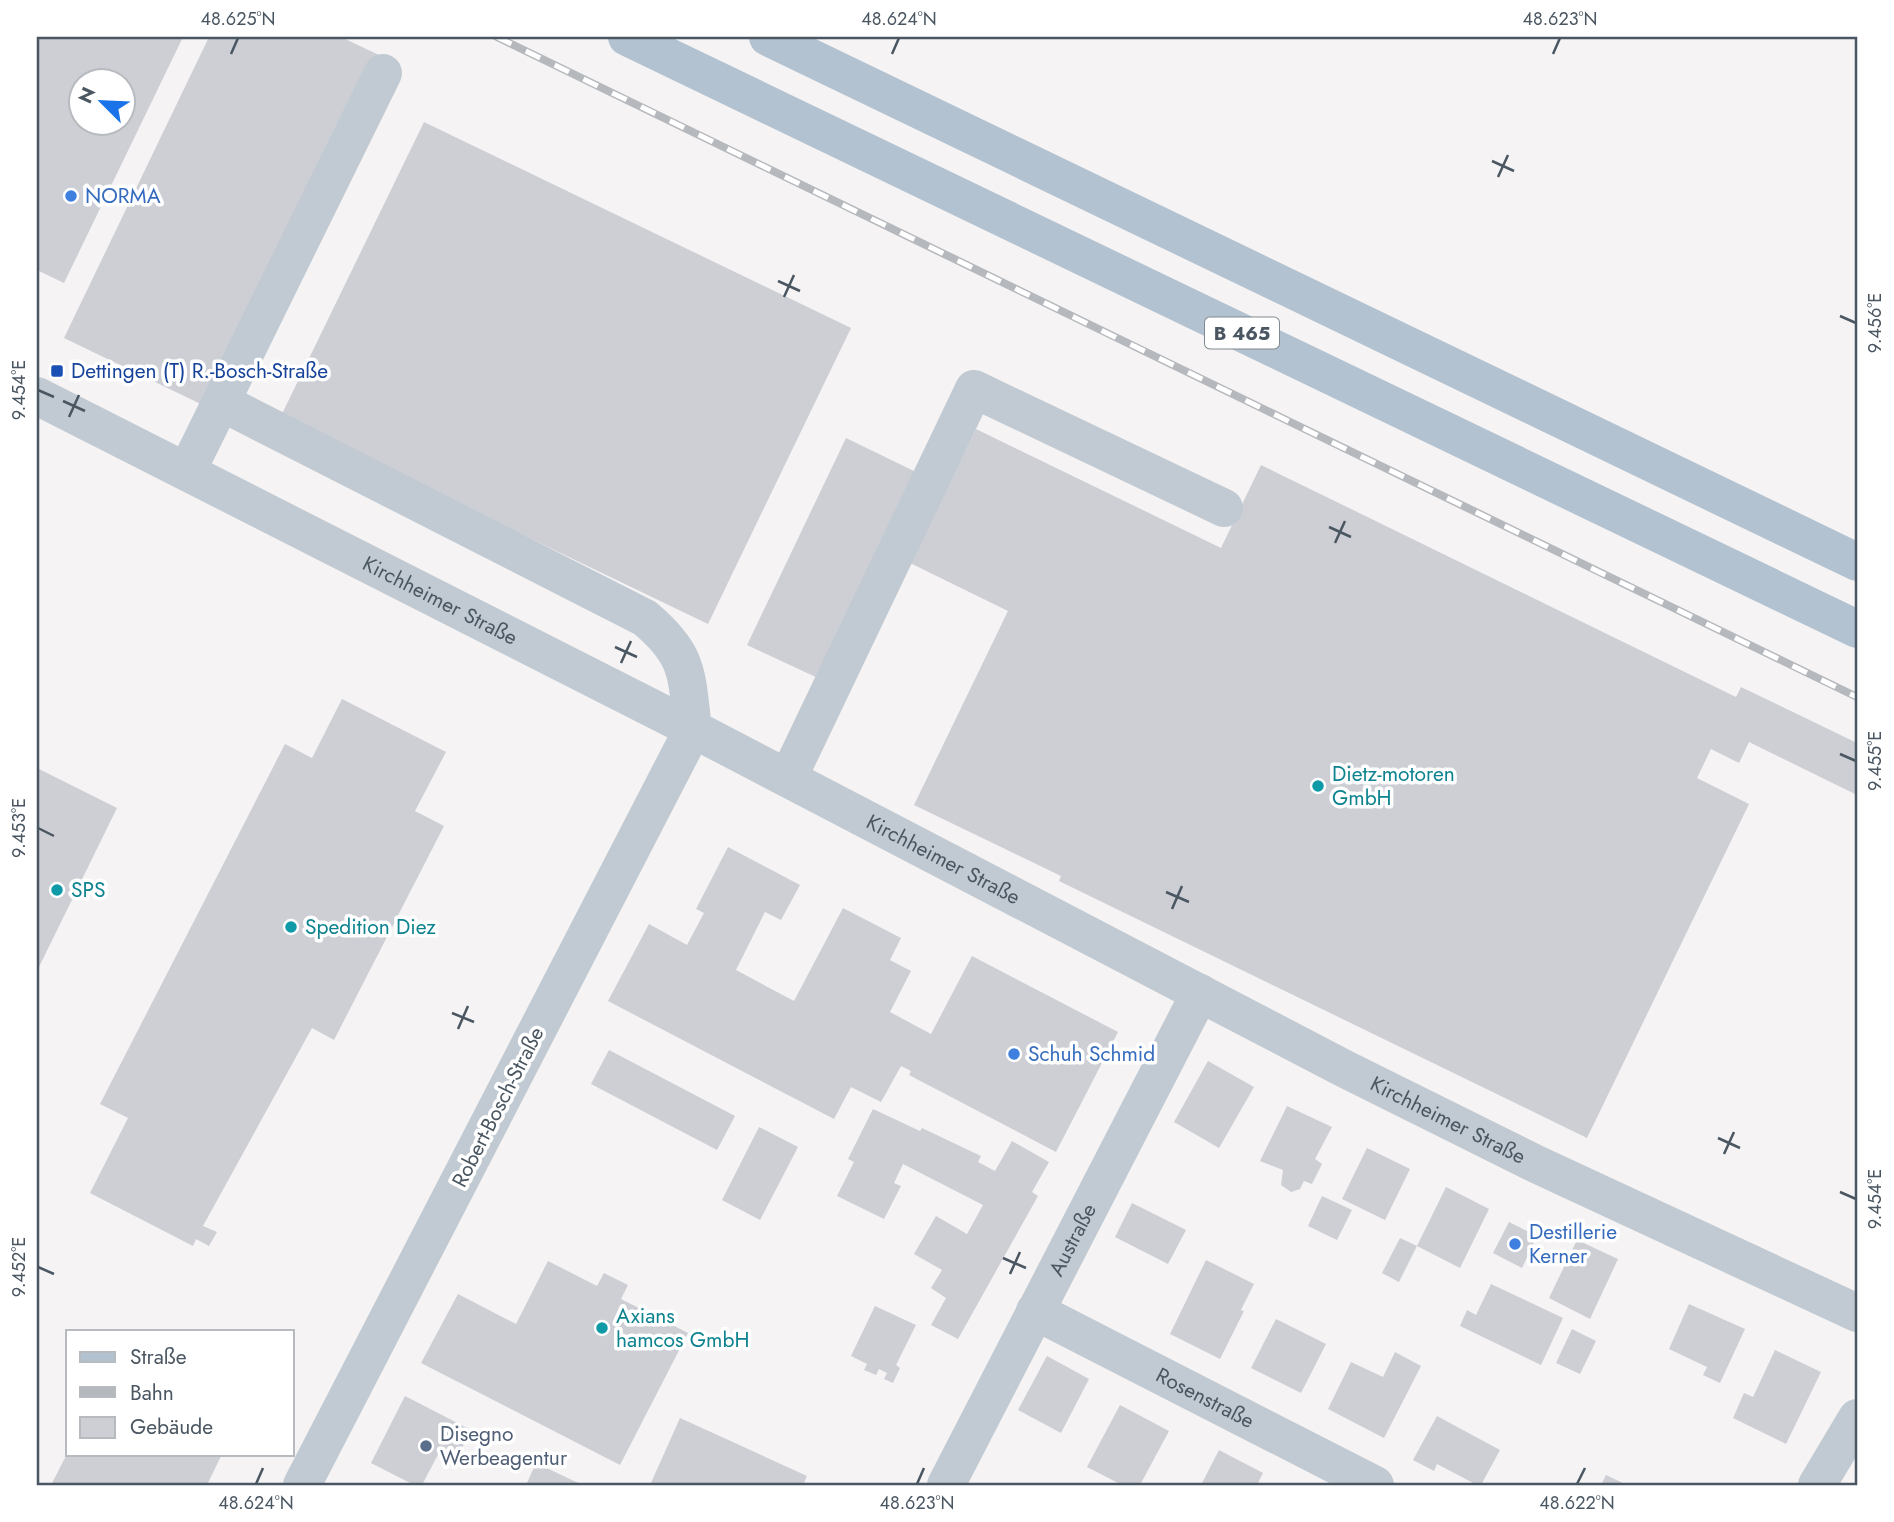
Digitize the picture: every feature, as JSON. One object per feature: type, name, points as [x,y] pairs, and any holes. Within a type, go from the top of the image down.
[{"type":"main road","name":"B 465","points":[[627,37],[1857,629]]},
{"type":"main road","name":"B 465","points":[[768,37],[1857,562]]},
{"type":"street","points":[[187,471],[383,73]]},
{"type":"street","points":[[788,778],[974,389],[1224,508]]},
{"type":"street","name":"Kirchheimer Straße","points":[[37,396],[693,729],[1345,1069],[1536,1164],[1857,1313]]},
{"type":"street","points":[[221,402],[645,618],[668,637],[685,666],[693,729]]},
{"type":"street","name":"Robert-Bosch-Straße","points":[[302,1485],[693,729]]},
{"type":"street","name":"Austraße","points":[[946,1485],[1200,993]]},
{"type":"street","name":"Rosenstraße","points":[[1035,1311],[1375,1485]]},
{"type":"street","points":[[1817,1485],[1857,1418]]},
{"type":"building","name":"NORMA","points":[[39,37],[183,37],[136,134],[136,66],[66,66],[66,136],[135,136],[64,283],[37,270]]},
{"type":"building","points":[[209,37],[341,37],[381,56],[211,409],[64,338]]},
{"type":"building","points":[[424,122],[851,328],[708,624],[280,418]]},
{"type":"building","name":"Dietz‐motoren GmbH","points":[[976,429],[1221,548],[1261,465],[1736,697],[1741,687],[1857,743],[1857,795],[1749,742],[1739,763],[1711,749],[1697,778],[1749,804],[1587,1138],[1059,881],[1061,876],[914,805],[1008,611],[910,563]]},
{"type":"building","points":[[846,438],[918,473],[820,679],[747,645]]},
{"type":"building","name":"Spedition Diez","points":[[342,699],[446,752],[415,811],[444,826],[334,1040],[312,1028],[203,1226],[217,1232],[209,1246],[196,1239],[193,1246],[90,1193],[128,1118],[100,1104],[285,744],[312,758]]},
{"type":"building","name":"SPS","points":[[37,768],[117,808],[37,971]]},
{"type":"building","points":[[728,847],[800,885],[781,920],[765,912],[736,970],[794,1001],[843,908],[901,938],[890,960],[911,971],[890,1012],[931,1034],[972,956],[1118,1032],[1056,1152],[909,1075],[911,1071],[901,1066],[881,1102],[851,1087],[834,1119],[608,1001],[649,924],[687,945],[704,913],[696,909]]},
{"type":"building","points":[[609,1050],[735,1116],[717,1150],[591,1084]]},
{"type":"building","points":[[1208,1061],[1254,1087],[1219,1148],[1174,1122]]},
{"type":"building","points":[[1287,1106],[1332,1127],[1315,1159],[1322,1164],[1312,1184],[1304,1181],[1300,1189],[1291,1192],[1281,1185],[1283,1170],[1260,1161]]},
{"type":"building","points":[[873,1109],[920,1131],[922,1128],[981,1156],[978,1162],[995,1171],[1012,1141],[1049,1162],[1032,1192],[1038,1196],[958,1339],[931,1325],[946,1298],[931,1288],[942,1270],[914,1254],[936,1216],[967,1234],[983,1205],[903,1164],[894,1183],[901,1186],[884,1219],[837,1196],[854,1162],[848,1159]]},
{"type":"building","points":[[759,1127],[798,1147],[760,1220],[722,1200]]},
{"type":"building","points":[[1367,1148],[1410,1169],[1385,1220],[1342,1199]]},
{"type":"building","points":[[1446,1187],[1489,1209],[1460,1268],[1417,1246]]},
{"type":"building","points":[[1322,1196],[1352,1210],[1337,1240],[1308,1226]]},
{"type":"building","points":[[1132,1203],[1186,1230],[1168,1264],[1115,1237]]},
{"type":"building","points":[[1509,1222],[1537,1236],[1522,1268],[1493,1253]]},
{"type":"building","points":[[1400,1238],[1417,1246],[1399,1282],[1382,1273]]},
{"type":"building","points":[[1577,1240],[1618,1259],[1590,1319],[1549,1298]]},
{"type":"building","points":[[1206,1260],[1254,1284],[1220,1359],[1170,1334]]},
{"type":"building","points":[[548,1261],[597,1286],[604,1273],[628,1285],[621,1299],[688,1333],[620,1465],[421,1363],[458,1294],[516,1324]]},
{"type":"building","points":[[1491,1284],[1563,1318],[1541,1365],[1460,1326],[1467,1310],[1476,1315]]},
{"type":"building","points":[[1689,1304],[1745,1329],[1720,1383],[1703,1375],[1707,1367],[1669,1349]]},
{"type":"building","points":[[875,1306],[916,1325],[896,1365],[900,1368],[893,1383],[884,1379],[887,1373],[879,1369],[876,1375],[864,1370],[867,1364],[851,1356]]},
{"type":"building","points":[[1276,1319],[1326,1344],[1301,1393],[1251,1368]]},
{"type":"building","points":[[1572,1329],[1596,1341],[1580,1374],[1556,1363]]},
{"type":"building","points":[[1775,1350],[1821,1372],[1786,1444],[1733,1418],[1744,1393],[1753,1397]]},
{"type":"building","points":[[1395,1352],[1421,1366],[1384,1438],[1328,1409],[1351,1362],[1383,1377]]},
{"type":"building","points":[[1047,1356],[1089,1379],[1061,1433],[1018,1410]]},
{"type":"building","points":[[405,1396],[471,1430],[458,1456],[442,1447],[422,1485],[414,1485],[371,1463]]},
{"type":"building","points":[[1120,1405],[1169,1431],[1140,1485],[1122,1485],[1087,1467]]},
{"type":"building","points":[[1437,1416],[1500,1450],[1481,1485],[1437,1464],[1434,1471],[1413,1460]]},
{"type":"building","points":[[680,1418],[807,1476],[803,1485],[650,1485]]},
{"type":"building","points":[[1219,1450],[1263,1473],[1257,1485],[1201,1485]]},
{"type":"building","points":[[66,1456],[221,1456],[207,1485],[51,1485]]},
{"type":"building","points":[[536,1463],[574,1481],[584,1485],[526,1485]]},
{"type":"building","points":[[1606,1475],[1627,1485],[1601,1485]]},
{"type":"railway","points":[[497,37],[1857,697]]},
{"type":"place","name":"NORMA","points":[[71,196]]},
{"type":"place","name":"Dettingen (T) R.-Bosch-Straße","points":[[57,371]]},
{"type":"place","name":"Dietz‐motoren GmbH","points":[[1318,786]]},
{"type":"place","name":"SPS","points":[[57,890]]},
{"type":"place","name":"Spedition Diez","points":[[291,927]]},
{"type":"place","name":"Schuh Schmid","points":[[1014,1054]]},
{"type":"place","name":"Destillerie Kerner","points":[[1515,1244]]},
{"type":"place","name":"Axians hamcos GmbH","points":[[602,1328]]},
{"type":"place","name":"Disegno Werbeagentur","points":[[426,1446]]}]
